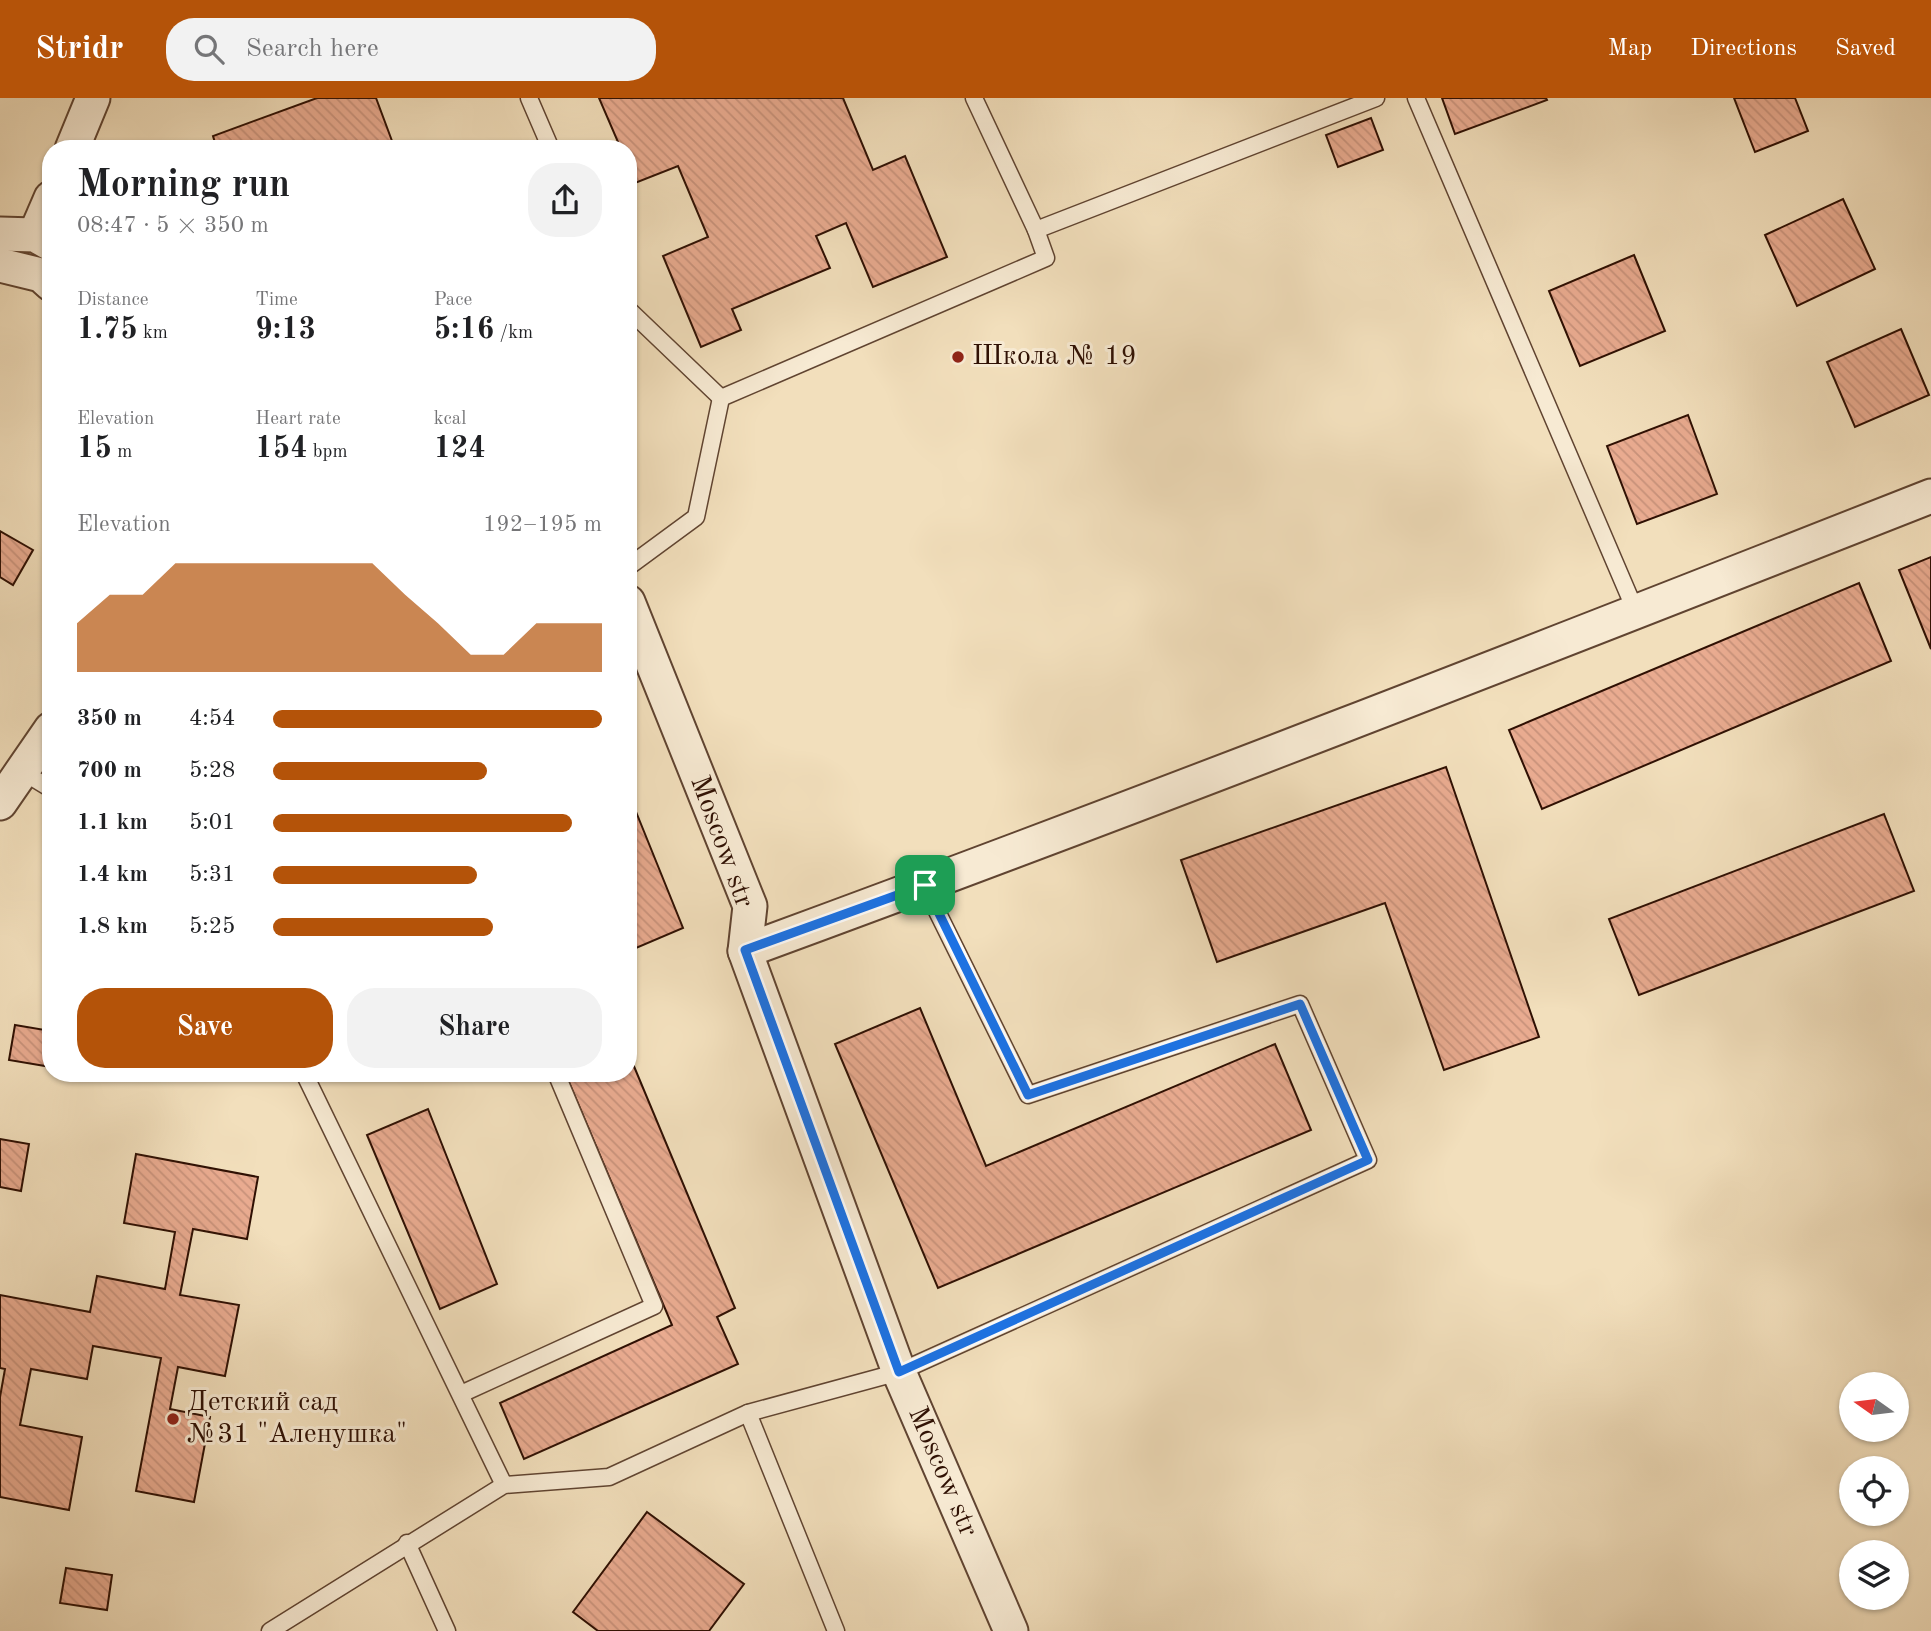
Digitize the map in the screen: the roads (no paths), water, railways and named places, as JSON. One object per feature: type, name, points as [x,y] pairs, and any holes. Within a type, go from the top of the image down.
[{"type":"street","points":[[76,140],[93,98]]},
{"type":"street","points":[[0,234],[42,239]]},
{"type":"street","points":[[0,265],[42,276]]},
{"type":"street","points":[[745,950],[925,885],[1931,496]]},
{"type":"street","name":"Moscow str","points":[[637,624],[750,906],[745,950],[899,1372],[1011,1631]]},
{"type":"street","points":[[0,803],[42,743]]},
{"type":"lane","points":[[529,98],[547,140]]},
{"type":"lane","points":[[722,398],[1046,258],[1036,230],[974,98]]},
{"type":"lane","points":[[1036,230],[1376,98]]},
{"type":"lane","points":[[1416,98],[1636,612]]},
{"type":"lane","points":[[637,318],[722,398]]},
{"type":"lane","points":[[637,560],[696,517],[722,398]]},
{"type":"lane","points":[[23,772],[42,784]]},
{"type":"lane","points":[[270,1631],[407,1543],[505,1485],[609,1477],[748,1413],[899,1372],[1368,1160],[1300,1004],[1028,1095],[925,885]]},
{"type":"lane","points":[[308,1082],[505,1485]]},
{"type":"lane","points":[[461,1394],[654,1306],[560,1082]]},
{"type":"lane","points":[[748,1413],[836,1631]]},
{"type":"lane","points":[[407,1543],[447,1631]]},
{"type":"place","name":"Школа № 19","points":[[958,357]]},
{"type":"place","name":"Детский сад №31 \"Аленушка\"","points":[[173,1419]]}]
